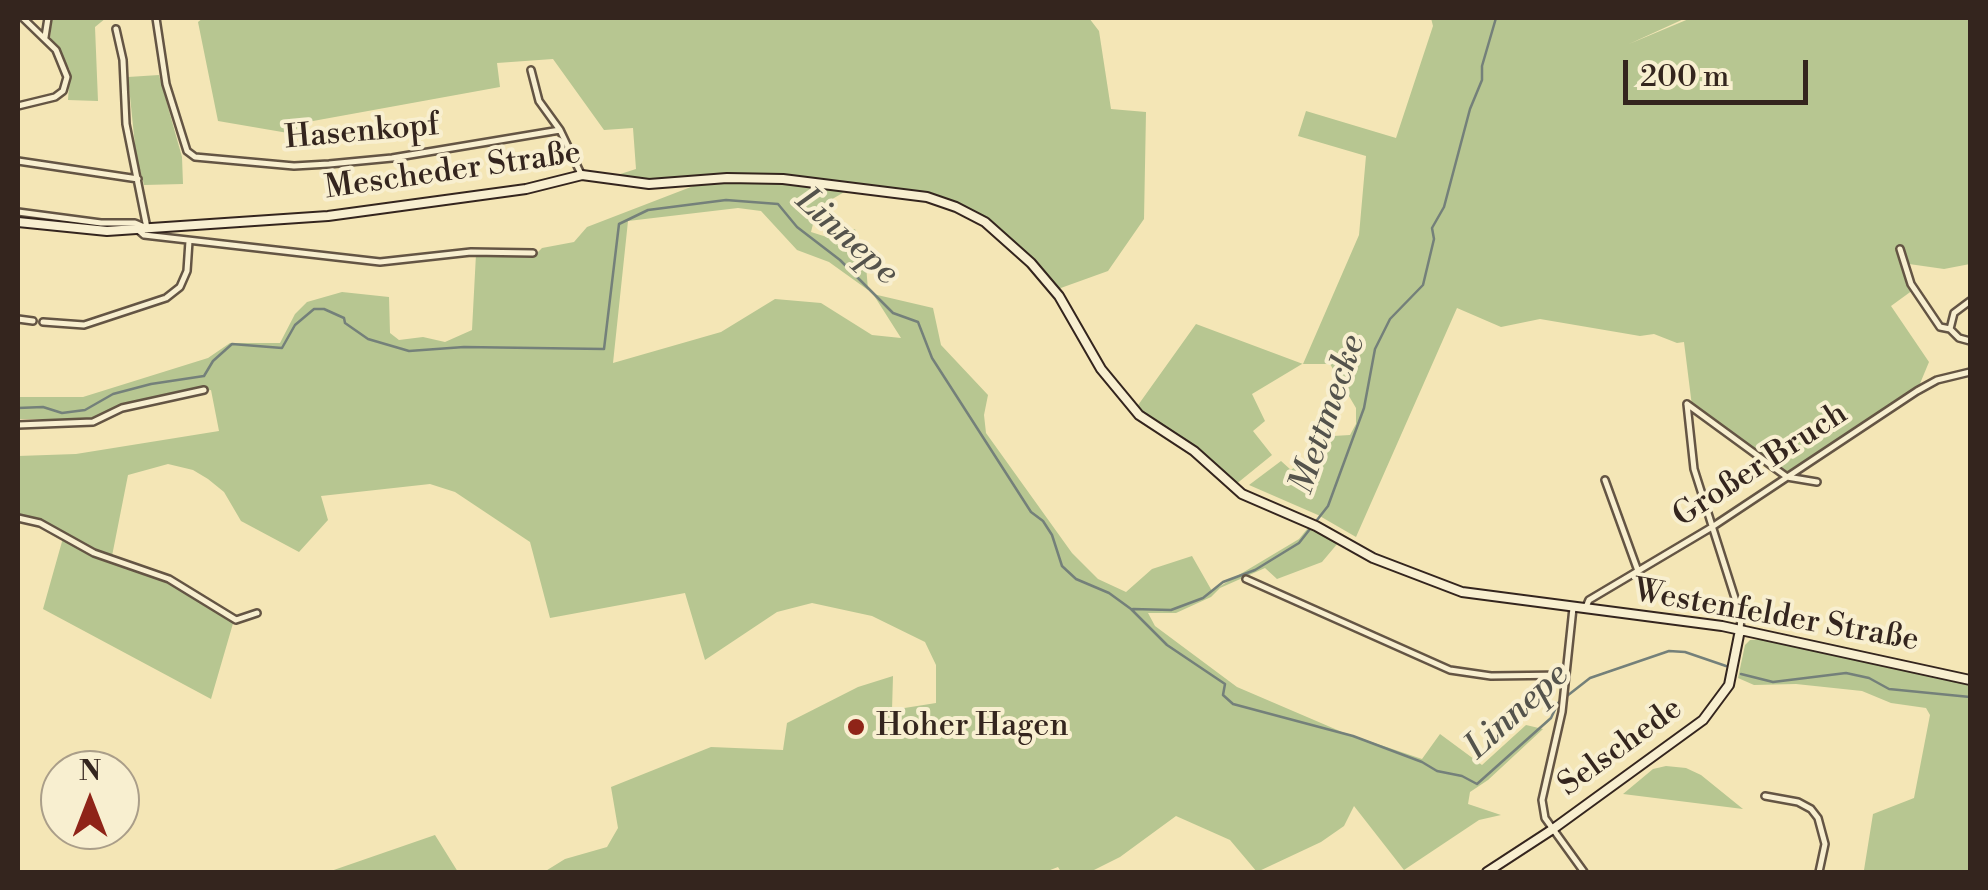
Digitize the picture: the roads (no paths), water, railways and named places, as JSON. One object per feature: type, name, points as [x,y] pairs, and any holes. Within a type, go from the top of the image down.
[{"type":"main road","name":"Mescheder Straße","points":[[18,222],[94,231],[328,216],[526,189],[582,176],[649,184],[727,178],[783,179],[913,195],[964,210],[1012,244],[1046,280],[1094,359],[1133,409],[1194,451],[1242,494],[1313,525],[1373,558],[1450,589],[1573,608]]},
{"type":"main road","name":"Westenfelder Straße","points":[[1573,608],[1740,630],[1970,680]]},
{"type":"main road","name":"Selschede","points":[[1486,872],[1553,829],[1703,720],[1729,685],[1740,630]]},
{"type":"street","points":[[18,106],[52,99],[66,84],[62,60],[45,37],[23,18]]},
{"type":"street","points":[[45,37],[48,18]]},
{"type":"street","name":"Hasenkopf","points":[[156,18],[171,102],[186,151],[195,158],[294,166],[329,164],[392,158],[560,130]]},
{"type":"street","points":[[116,29],[124,60],[126,124],[144,235],[380,262],[471,252],[533,253]]},
{"type":"street","points":[[531,70],[539,101],[560,130],[582,176]]},
{"type":"street","points":[[18,161],[138,180]]},
{"type":"street","name":"Mescheder Straße","points":[[18,212],[101,223],[135,223],[142,228]]},
{"type":"street","points":[[43,322],[84,324],[166,298],[180,287],[187,272],[189,241]]},
{"type":"street","points":[[1900,250],[1911,284],[1940,326],[1970,340]]},
{"type":"street","points":[[1950,329],[1954,313],[1970,301]]},
{"type":"street","points":[[18,320],[34,321]]},
{"type":"street","name":"Großer Bruch","points":[[1585,610],[1589,600],[1712,527],[1928,384],[1970,372]]},
{"type":"street","points":[[18,424],[93,422],[122,408],[204,390]]},
{"type":"street","points":[[1740,630],[1741,617],[1692,457],[1687,404],[1786,477],[1817,482]]},
{"type":"street","points":[[1605,480],[1638,571]]},
{"type":"street","points":[[18,518],[40,523],[94,553],[170,578],[236,620],[257,614]]},
{"type":"street","points":[[1246,580],[1450,670],[1491,676],[1566,675]]},
{"type":"street","points":[[1573,608],[1562,709],[1542,800],[1545,818],[1584,872]]},
{"type":"street","points":[[1765,796],[1798,802],[1818,818],[1825,844],[1819,872]]},
{"type":"waterway","name":"Mettmecke","points":[[1133,609],[1171,610],[1203,598],[1223,582],[1255,570],[1299,543],[1328,506],[1364,408],[1375,349],[1390,319],[1423,285],[1434,239],[1432,228],[1444,207],[1496,18]]},
{"type":"waterway","name":"Linnepe","points":[[18,408],[43,407],[62,413],[85,410],[113,394],[204,376],[213,361],[232,344],[282,348],[295,325],[314,309],[344,318],[345,323],[368,339],[409,351],[464,347],[604,349],[619,224],[648,210],[726,200],[778,204],[797,227],[840,260],[893,313],[918,322],[932,358],[1031,512],[1052,535],[1062,566],[1076,579],[1109,593],[1167,645],[1225,684],[1223,695],[1233,704],[1353,736],[1477,784],[1551,718],[1558,703],[1590,678],[1669,651],[1685,652],[1726,666]]},
{"type":"waterway","name":"Linnepe","points":[[1741,674],[1773,682],[1846,673],[1869,678],[1889,689],[1970,697]]},
{"type":"place","name":"Hoher Hagen","points":[[856,727]]}]
